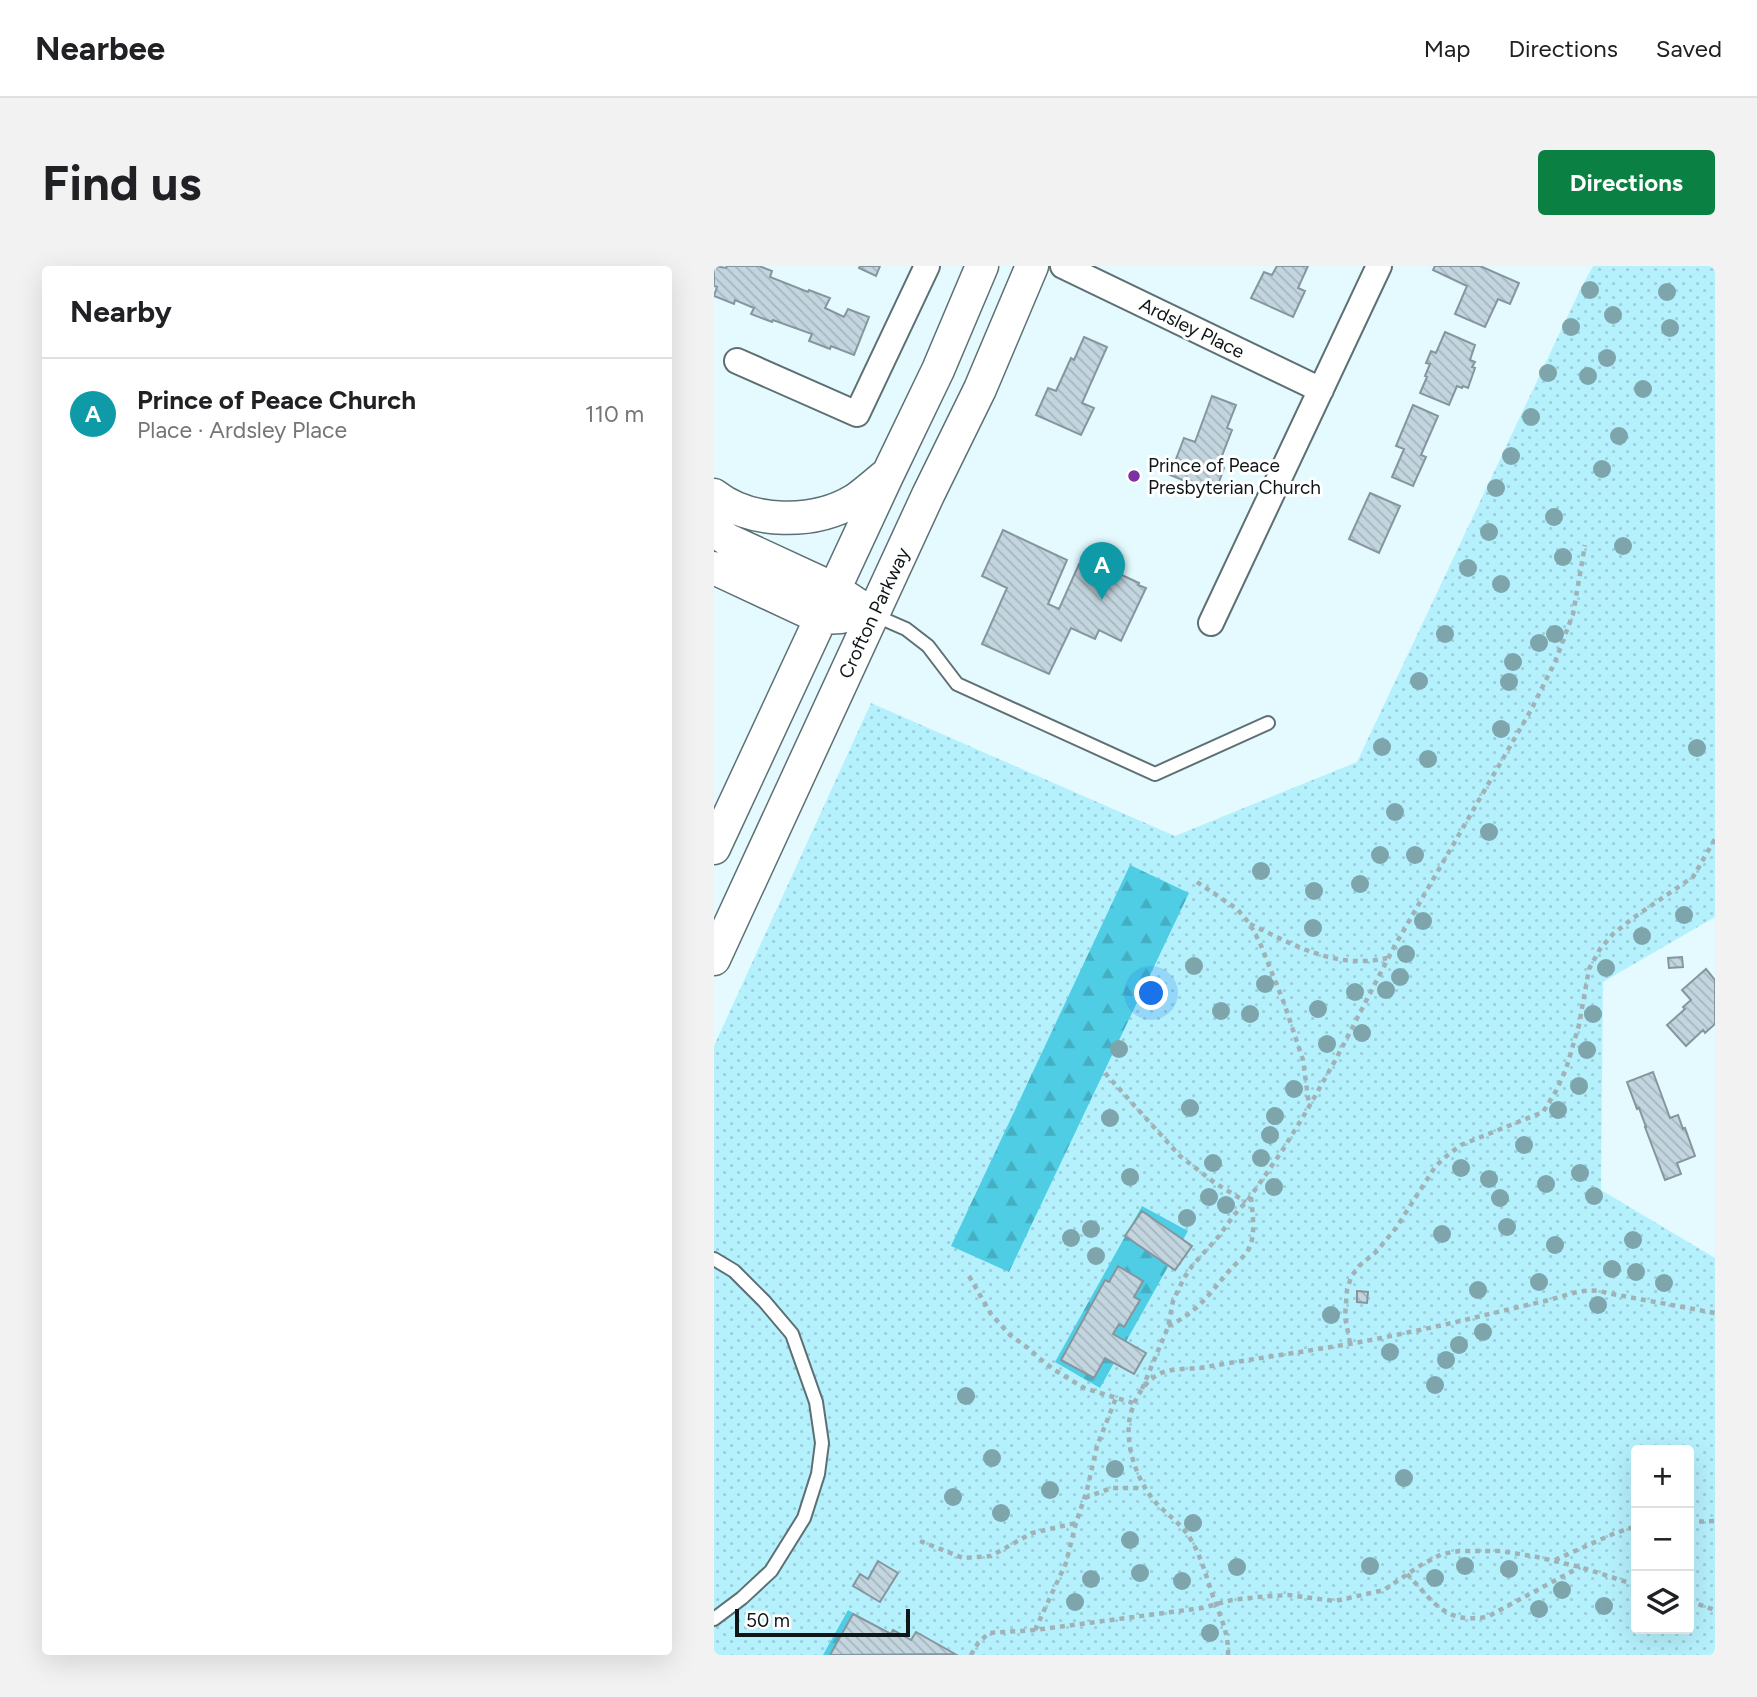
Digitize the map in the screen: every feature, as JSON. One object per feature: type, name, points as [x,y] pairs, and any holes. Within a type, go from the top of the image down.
[{"type":"street","points":[[737,361],[857,414],[927,266]]},
{"type":"street","points":[[714,848],[938,370],[982,266]]},
{"type":"street","name":"Crofton Parkway","points":[[714,959],[928,495],[980,389],[1032,266]]},
{"type":"street","name":"Ardsley Place","points":[[1063,266],[1321,390]]},
{"type":"street","points":[[1211,623],[1379,266]]},
{"type":"street","points":[[714,495],[726,504],[755,515],[780,518],[807,516],[834,509],[853,500],[887,476]]},
{"type":"street","points":[[714,530],[728,540],[834,589],[873,615]]},
{"type":"street","points":[[714,568],[821,618],[873,615]]},
{"type":"lane","points":[[873,615],[906,629],[928,646],[957,684],[1155,774],[1268,723]]},
{"type":"lane","points":[[714,1259],[734,1271],[792,1334],[816,1402],[822,1443],[818,1474],[804,1518],[771,1571],[714,1619]]},
{"type":"path","points":[[1228,1655],[1226,1626],[1201,1559],[1185,1531],[1144,1488],[1130,1447],[1129,1425],[1133,1403],[1142,1389],[1168,1327],[1173,1301],[1188,1272],[1251,1196],[1282,1151],[1309,1106],[1388,957],[1531,710],[1555,662],[1573,614],[1585,545]]},
{"type":"path","points":[[1350,1343],[1345,1317],[1351,1277],[1359,1266],[1377,1252],[1396,1228],[1435,1167],[1444,1158],[1461,1145],[1543,1112],[1566,1069],[1579,1025],[1589,969],[1600,949],[1633,918],[1693,877],[1715,839]]},
{"type":"path","points":[[1197,882],[1237,909],[1250,924],[1260,943],[1303,1060],[1309,1106]]},
{"type":"path","points":[[1250,924],[1327,958],[1374,961],[1388,957]]},
{"type":"path","points":[[1105,1073],[1180,1156],[1214,1183],[1246,1202]]},
{"type":"path","points":[[1168,1327],[1189,1315],[1208,1298],[1251,1244],[1251,1196]]},
{"type":"path","points":[[969,1276],[991,1314],[1010,1335],[1046,1364],[1084,1388],[1133,1403]]},
{"type":"path","points":[[1142,1389],[1159,1374],[1179,1369],[1309,1351],[1410,1332],[1584,1291],[1596,1290],[1715,1313]]},
{"type":"path","points":[[1035,1630],[1066,1563],[1097,1446],[1116,1398]]},
{"type":"path","points":[[1085,1498],[1111,1488],[1144,1488]]},
{"type":"path","points":[[1694,1522],[1715,1521]]},
{"type":"path","points":[[920,1541],[963,1558],[991,1556],[1032,1533],[1076,1522]]},
{"type":"path","points":[[1554,1561],[1631,1528]]},
{"type":"path","points":[[971,1655],[978,1643],[989,1633],[1035,1630],[1178,1611],[1258,1597],[1288,1595],[1335,1601],[1384,1590],[1421,1565],[1443,1554],[1458,1551],[1502,1551],[1580,1567],[1631,1583]]},
{"type":"path","points":[[1407,1574],[1442,1610],[1455,1617],[1471,1620],[1487,1617],[1580,1567]]},
{"type":"path","points":[[1694,1603],[1715,1610]]},
{"type":"shaded area","points":[[1593,266],[1715,266],[1715,917],[1603,982],[1601,1190],[1715,1258],[1715,1655],[714,1655],[714,1046],[871,703],[1175,836],[1357,762]]},
{"type":"green space","points":[[1130,865],[1189,893],[1009,1272],[951,1246]]},
{"type":"green space","points":[[1142,1206],[1188,1231],[1100,1388],[1055,1362]]},
{"type":"green space","points":[[848,1610],[928,1655],[823,1655]]},
{"type":"building","points":[[714,266],[759,266],[772,271],[770,277],[830,298],[825,308],[844,317],[848,309],[869,317],[854,355],[809,341],[812,334],[751,314],[754,308],[735,300],[734,304],[714,296],[717,287],[714,286]]},
{"type":"building","points":[[880,266],[876,276],[859,268]]},
{"type":"building","points":[[1277,266],[1308,266],[1298,288],[1305,291],[1293,317],[1251,298],[1264,272],[1272,275]]},
{"type":"building","points":[[1435,266],[1480,266],[1519,283],[1510,304],[1498,299],[1485,327],[1455,314],[1467,286],[1433,270]]},
{"type":"building","points":[[1445,332],[1475,345],[1470,360],[1475,362],[1472,367],[1475,368],[1468,388],[1457,386],[1449,405],[1420,393],[1430,364],[1426,363],[1431,351],[1436,353]]},
{"type":"building","points":[[1084,337],[1107,347],[1082,403],[1094,408],[1081,435],[1036,415],[1048,388],[1056,391]]},
{"type":"building","points":[[1212,396],[1236,405],[1227,428],[1232,430],[1218,466],[1224,468],[1215,493],[1170,475],[1184,438],[1195,442]]},
{"type":"building","points":[[1413,405],[1438,416],[1421,455],[1426,457],[1413,486],[1392,477],[1404,449],[1396,446]]},
{"type":"building","points":[[1370,493],[1400,506],[1379,553],[1349,539]]},
{"type":"building","points":[[1003,530],[1067,560],[1048,604],[1059,609],[1079,564],[1087,568],[1090,560],[1146,588],[1121,641],[1099,630],[1095,639],[1071,628],[1049,674],[982,644],[1007,588],[982,576]]},
{"type":"building","points":[[1682,957],[1683,967],[1669,968],[1668,958]]},
{"type":"building","points":[[1706,969],[1715,980],[1715,1024],[1705,1033],[1703,1030],[1686,1046],[1667,1025],[1691,1000],[1682,990]]},
{"type":"building","points":[[1653,1072],[1670,1118],[1678,1115],[1695,1156],[1677,1163],[1681,1174],[1665,1180],[1627,1082]]},
{"type":"building","points":[[1142,1211],[1192,1246],[1175,1270],[1125,1236]]},
{"type":"building","points":[[1118,1266],[1143,1281],[1134,1297],[1140,1300],[1124,1327],[1119,1324],[1113,1334],[1146,1353],[1134,1374],[1105,1358],[1094,1378],[1061,1360],[1105,1280],[1109,1282]]},
{"type":"building","points":[[1357,1291],[1368,1292],[1367,1303],[1357,1302]]},
{"type":"building","points":[[878,1561],[898,1573],[880,1602],[853,1586],[860,1574],[868,1579]]},
{"type":"building","points":[[853,1614],[891,1634],[893,1630],[911,1640],[916,1632],[955,1654],[830,1655]]},
{"type":"place","name":"Prince of Peace Presbyterian Church","points":[[1134,476]]},
{"type":"place","name":"Prince of Peace Church","points":[[1102,600]]}]
